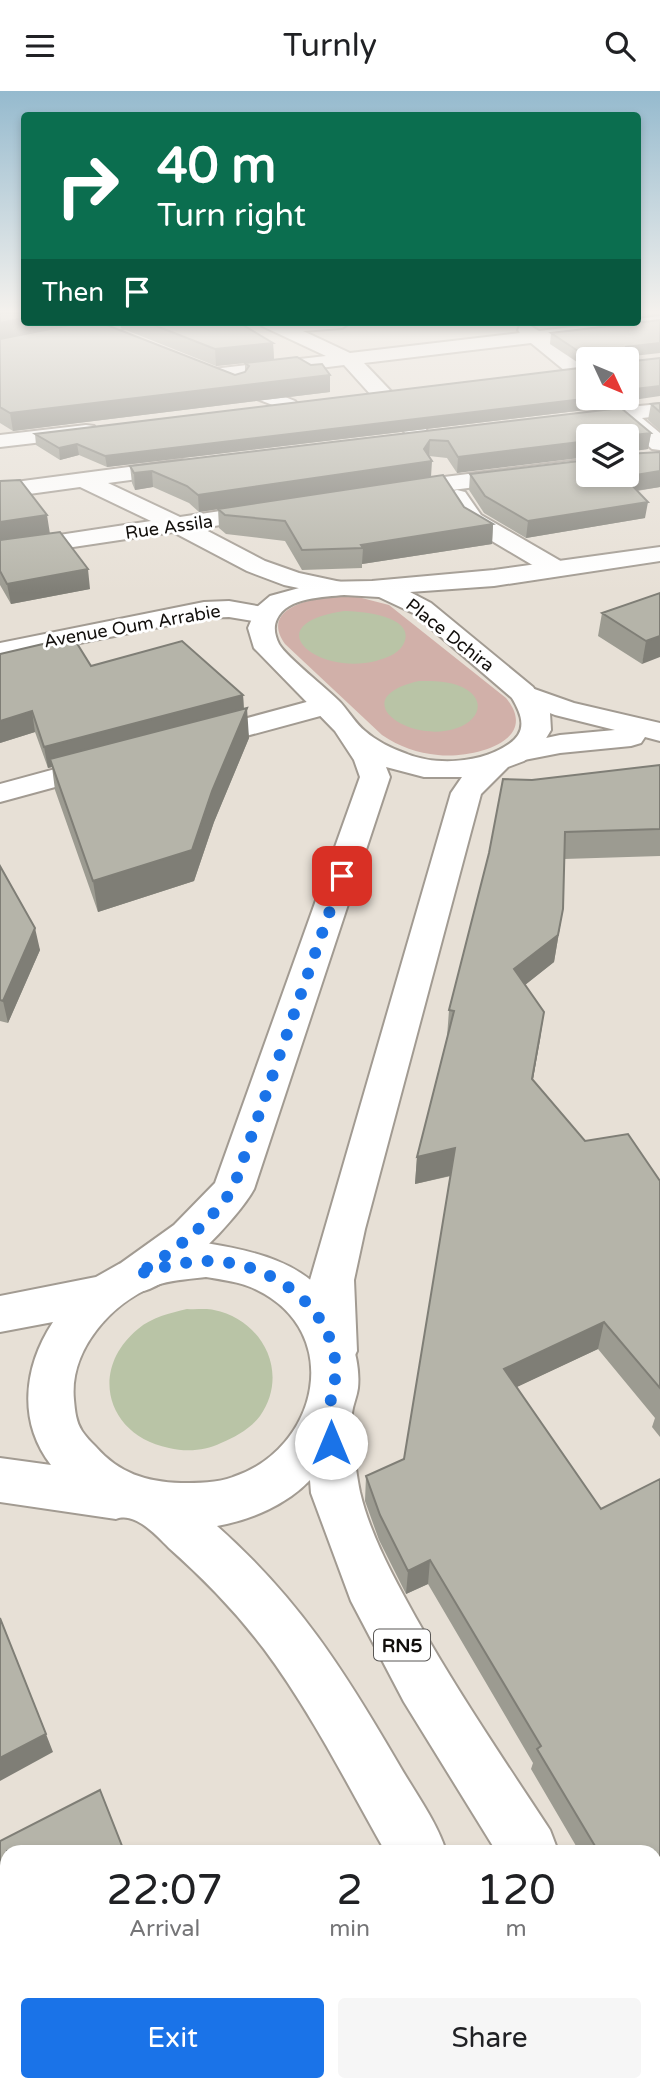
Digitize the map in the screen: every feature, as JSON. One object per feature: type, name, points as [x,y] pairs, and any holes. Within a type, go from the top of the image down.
[{"type":"street","points":[[247,411],[285,406]]},
{"type":"street","points":[[393,406],[430,446],[447,482],[473,520],[555,568]]},
{"type":"street","points":[[620,410],[656,454]]},
{"type":"street","points":[[557,422],[660,410]]},
{"type":"street","points":[[1,441],[111,428]]},
{"type":"street","points":[[1,441],[256,566],[293,580],[345,587],[494,578],[660,554]]},
{"type":"street","points":[[395,442],[430,446]]},
{"type":"street","points":[[0,491],[199,464]]},
{"type":"street","points":[[380,493],[447,482],[576,467]]},
{"type":"street","name":"Rue Assila","points":[[0,551],[286,508]]},
{"type":"street","points":[[256,566],[273,586],[271,609],[260,622],[259,635],[267,648],[359,740],[378,754],[404,764],[435,769],[467,768],[600,739],[660,734]]},
{"type":"street","points":[[450,632],[444,619],[445,608],[452,599],[494,578]]},
{"type":"street","name":"Place Dchira","points":[[271,609],[307,591],[345,587],[383,591],[405,598],[523,693],[535,707],[538,722],[533,738],[508,757]]},
{"type":"street","name":"Avenue Oum Arrabie","points":[[0,651],[204,610],[271,609]]},
{"type":"street","points":[[523,693],[565,709],[660,734]]},
{"type":"street","points":[[169,748],[325,706]]},
{"type":"street","points":[[120,1284],[178,1248],[210,1220],[233,1189],[375,777],[359,740]]},
{"type":"street","points":[[334,1351],[332,1280],[351,1202],[466,793],[478,777],[508,757]]},
{"type":"street","points":[[0,793],[130,758]]},
{"type":"street","name":"RN5","points":[[0,1314],[120,1284],[170,1264],[206,1261],[242,1265],[274,1277],[301,1296],[322,1322],[334,1351],[336,1384],[328,1417],[309,1450],[280,1477],[243,1497],[200,1507],[0,1481]]},
{"type":"street","name":"RN5","points":[[120,1284],[73,1323],[55,1360],[50,1401],[61,1440],[87,1473],[142,1501],[196,1538],[254,1596],[299,1653],[413,1845]]},
{"type":"street","name":"RN5","points":[[328,1417],[336,1493],[369,1584],[423,1683],[526,1845]]},
{"type":"shaded area","points":[[334,596],[354,596],[389,605],[506,698],[515,713],[515,726],[509,736],[498,745],[484,750],[452,756],[416,751],[382,735],[285,644],[279,632],[279,622],[283,614],[291,608],[301,603]]},
{"type":"shaded area","points":[[344,611],[374,614],[396,621],[403,627],[406,635],[403,645],[387,657],[354,664],[333,661],[304,647],[299,636],[303,626],[317,617]]},
{"type":"shaded area","points":[[419,681],[447,682],[462,687],[475,697],[478,709],[475,715],[457,728],[438,732],[404,725],[391,717],[385,708],[386,698],[397,689]]},
{"type":"shaded area","points":[[187,1309],[214,1310],[246,1325],[267,1351],[272,1366],[269,1400],[256,1421],[247,1429],[215,1446],[189,1450],[169,1448],[148,1441],[131,1430],[119,1416],[109,1382],[113,1363],[122,1345],[138,1329],[155,1318]]},
{"type":"building","points":[[0,406],[67,406],[10,413]]},
{"type":"building","points":[[264,406],[522,406],[105,456],[77,444],[59,448],[35,434]]},
{"type":"building","points":[[604,410],[623,410],[651,433],[639,434],[639,424],[576,424],[576,442],[458,457],[448,441],[430,440],[424,449],[432,461],[198,495],[187,486],[152,471],[134,473],[130,466]]},
{"type":"building","points":[[660,452],[660,471],[639,474],[639,453]]},
{"type":"building","points":[[576,461],[576,487],[634,487],[648,502],[528,521],[485,496],[470,474]]},
{"type":"building","points":[[443,475],[464,507],[493,524],[361,545],[363,548],[302,550],[285,521],[225,515],[218,509]]},
{"type":"building","points":[[20,480],[47,515],[0,522],[0,481]]},
{"type":"building","points":[[60,532],[88,569],[7,584],[0,571],[0,540]]},
{"type":"building","points":[[660,593],[660,636],[646,641],[602,613]]},
{"type":"building","points":[[73,637],[91,666],[182,641],[243,695],[44,747],[32,711],[0,721],[0,654]]},
{"type":"building","points":[[247,708],[212,791],[192,850],[93,881],[50,759]]},
{"type":"building","points":[[660,765],[660,829],[565,832],[563,909],[558,935],[514,969],[544,1012],[532,1079],[585,1141],[628,1134],[660,1181],[660,1388],[604,1322],[504,1369],[601,1509],[660,1479],[660,1845],[594,1845],[537,1749],[541,1746],[430,1560],[408,1571],[380,1515],[366,1476],[404,1459],[455,1148],[417,1157],[454,1011],[449,1010],[489,853],[503,779],[532,780]]},
{"type":"building","points":[[0,866],[35,928],[3,1001],[0,1000]]},
{"type":"building","points":[[0,1618],[46,1734],[0,1758]]},
{"type":"building","points":[[100,1790],[122,1845],[0,1845],[0,1841]]},
{"type":"route","points":[[331,1443],[328,1417],[336,1384],[334,1351],[322,1322],[301,1296],[274,1277],[242,1265],[206,1261],[170,1264],[136,1275],[178,1248],[210,1220],[233,1189],[342,876]]}]
